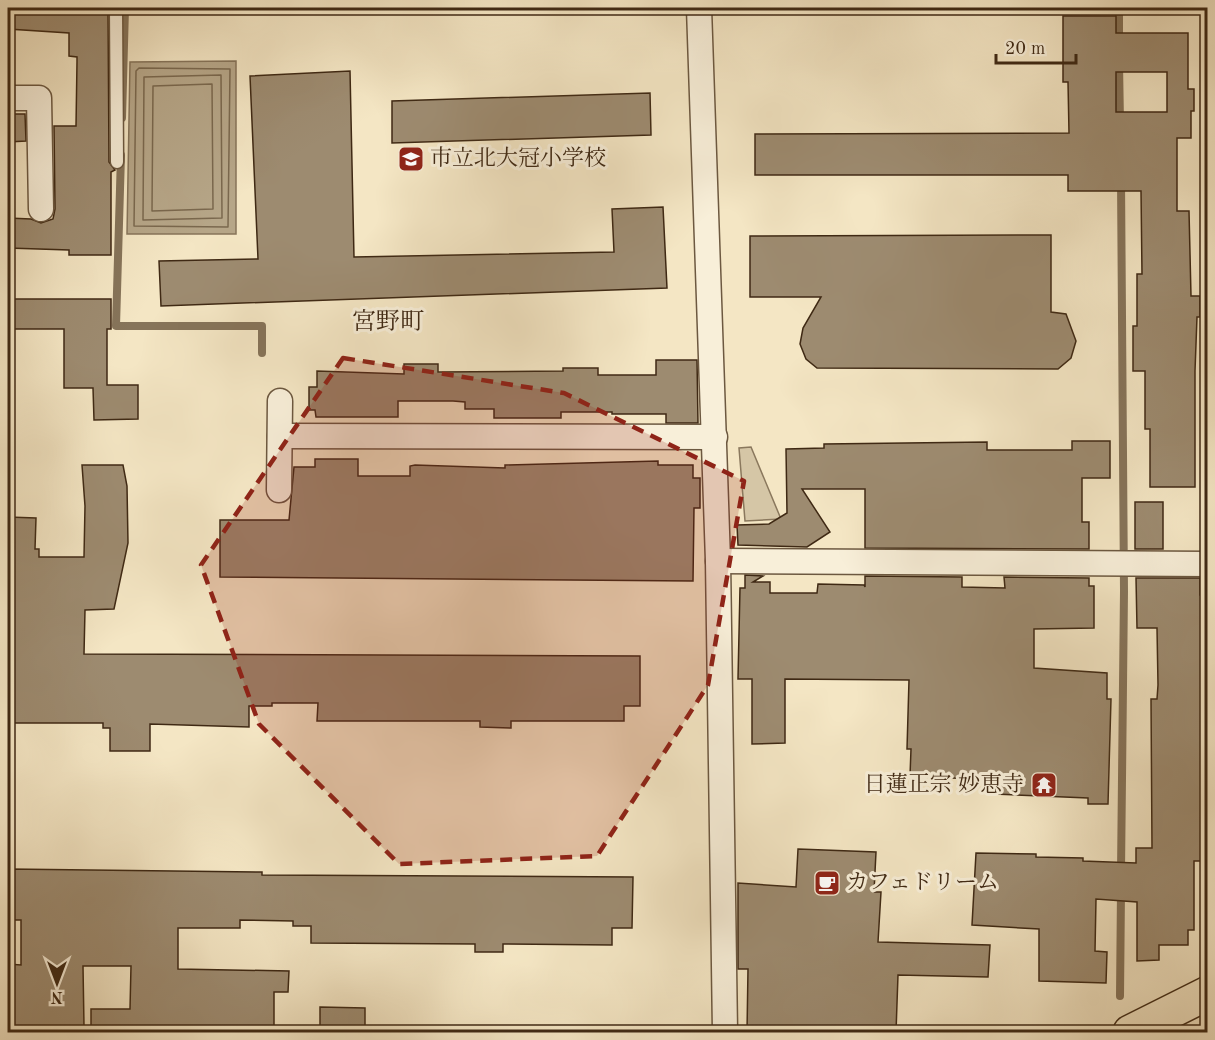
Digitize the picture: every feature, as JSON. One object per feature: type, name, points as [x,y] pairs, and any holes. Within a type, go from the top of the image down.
[{"type":"highway","points":[[1130,1032],[1208,993]]},
{"type":"street","points":[[699,8],[715,437],[725,1032]]},
{"type":"street","points":[[8,98],[39,98],[42,208]]},
{"type":"street","points":[[279,490],[280,401]]},
{"type":"street","points":[[280,436],[715,437]]},
{"type":"street","points":[[718,561],[1208,564]]},
{"type":"lane","points":[[116,8],[117,162]]},
{"type":"highlighted area","points":[[343,358],[564,393],[744,481],[708,685],[597,856],[399,864],[259,724],[201,565]]},
{"type":"shaded area","points":[[751,447],[781,519],[745,521],[739,448]]},
{"type":"water","points":[[236,61],[236,234],[127,234],[130,62]]},
{"type":"building","points":[[8,8],[108,8],[109,162],[115,170],[111,172],[111,255],[69,255],[69,250],[8,248],[8,218],[31,219],[41,223],[53,219],[55,209],[54,126],[76,126],[77,57],[69,56],[69,33],[8,29]]},
{"type":"building","points":[[1063,16],[1116,16],[1116,33],[1188,33],[1188,89],[1194,89],[1194,111],[1191,111],[1191,138],[1177,138],[1177,211],[1189,211],[1191,296],[1200,296],[1195,371],[1195,487],[1150,487],[1150,429],[1145,429],[1145,371],[1133,371],[1133,326],[1137,326],[1137,274],[1142,274],[1141,191],[1068,191],[1068,175],[755,175],[755,134],[1069,133],[1068,82],[1063,82]],"holes":[[[1116,72],[1167,72],[1167,112],[1116,112]]]},
{"type":"building","points":[[350,71],[354,257],[614,252],[612,209],[663,207],[667,288],[161,306],[159,261],[258,259],[250,76]]},
{"type":"building","points":[[650,93],[651,135],[392,143],[392,101]]},
{"type":"building","points":[[8,114],[25,114],[26,141],[8,142]]},
{"type":"building","points":[[1051,235],[1051,312],[1066,314],[1076,341],[1071,358],[1058,369],[817,368],[806,359],[800,344],[803,328],[821,297],[750,297],[750,236]]},
{"type":"building","points":[[8,299],[111,299],[111,329],[107,329],[107,385],[138,385],[138,419],[94,420],[93,388],[64,388],[64,329],[8,329]]},
{"type":"building","points":[[656,360],[697,360],[698,423],[666,423],[666,414],[612,414],[612,412],[561,412],[561,418],[494,418],[494,409],[465,409],[465,402],[453,401],[398,401],[398,417],[316,417],[315,410],[309,410],[309,387],[317,387],[317,371],[404,374],[404,364],[438,364],[438,372],[563,371],[563,368],[598,368],[598,375],[656,375]]},
{"type":"building","points":[[1072,441],[1110,441],[1110,478],[1082,478],[1082,522],[1089,522],[1089,549],[865,548],[865,489],[802,489],[830,532],[807,547],[738,545],[737,525],[769,524],[787,513],[786,449],[824,448],[824,444],[987,442],[987,450],[1072,450]]},
{"type":"building","points":[[315,459],[358,459],[358,476],[410,476],[410,466],[415,465],[505,468],[505,465],[658,461],[658,465],[693,465],[693,478],[700,478],[700,508],[694,508],[693,581],[220,577],[220,520],[289,520],[294,467],[315,467]]},
{"type":"building","points":[[82,465],[123,465],[127,486],[128,543],[114,609],[85,610],[84,654],[640,656],[640,706],[624,706],[624,721],[511,721],[511,728],[480,727],[480,721],[317,721],[318,703],[272,703],[272,706],[249,706],[249,727],[150,724],[150,751],[110,751],[110,728],[103,728],[103,723],[8,723],[8,517],[36,518],[35,549],[39,549],[39,557],[84,557],[85,506]]},
{"type":"building","points":[[1135,502],[1163,502],[1163,549],[1135,549]]},
{"type":"building","points":[[745,575],[763,576],[753,582],[770,582],[770,593],[817,593],[818,584],[864,585],[865,587],[865,576],[962,577],[962,587],[1005,588],[1004,577],[1089,578],[1089,586],[1094,586],[1094,628],[1034,629],[1034,668],[1107,673],[1107,699],[1111,699],[1108,804],[1088,804],[1088,798],[995,794],[995,780],[910,776],[911,749],[907,749],[909,680],[785,679],[785,743],[752,744],[752,679],[738,679],[740,588],[745,588]]},
{"type":"building","points":[[1136,578],[1200,578],[1200,595],[1206,595],[1203,673],[1208,673],[1208,861],[1194,861],[1194,930],[1188,930],[1188,945],[1159,945],[1159,960],[1137,961],[1137,902],[1096,899],[1095,951],[1107,952],[1106,983],[1039,981],[1039,929],[972,925],[976,853],[1036,854],[1036,857],[1083,858],[1083,861],[1136,863],[1136,848],[1152,848],[1151,699],[1157,699],[1157,628],[1137,628]]},
{"type":"building","points":[[798,849],[876,852],[874,892],[881,892],[878,942],[990,945],[988,977],[898,975],[896,1032],[747,1032],[748,969],[738,969],[738,883],[796,887]]},
{"type":"building","points":[[8,869],[262,872],[262,875],[633,877],[632,928],[612,928],[612,945],[503,944],[503,952],[475,952],[475,944],[311,943],[311,926],[293,926],[293,921],[240,920],[240,928],[178,928],[178,969],[289,971],[288,992],[274,992],[274,1031],[91,1029],[91,1009],[130,1009],[131,966],[83,966],[84,1026],[8,1027],[8,964],[21,965],[21,920],[8,920]]},
{"type":"building","points":[[320,1007],[365,1008],[365,1032],[320,1032]]},
{"type":"waterway","points":[[122,118],[125,8]]},
{"type":"waterway","points":[[1119,8],[1119,45]]},
{"type":"waterway","points":[[1119,63],[1120,122]]},
{"type":"waterway","points":[[121,155],[116,326],[262,326],[262,353]]},
{"type":"waterway","points":[[1121,180],[1124,591],[1121,872]]},
{"type":"waterway","points":[[1120,996],[1121,891]]},
{"type":"place","name":"市立北大冠小学校","points":[[411,159]]},
{"type":"place","name":"日蓮正宗 妙恵寺","points":[[1044,785]]},
{"type":"place","name":"カフェドリーム","points":[[827,883]]},
{"type":"district","name":"宮野町","points":[[388,323]]}]
